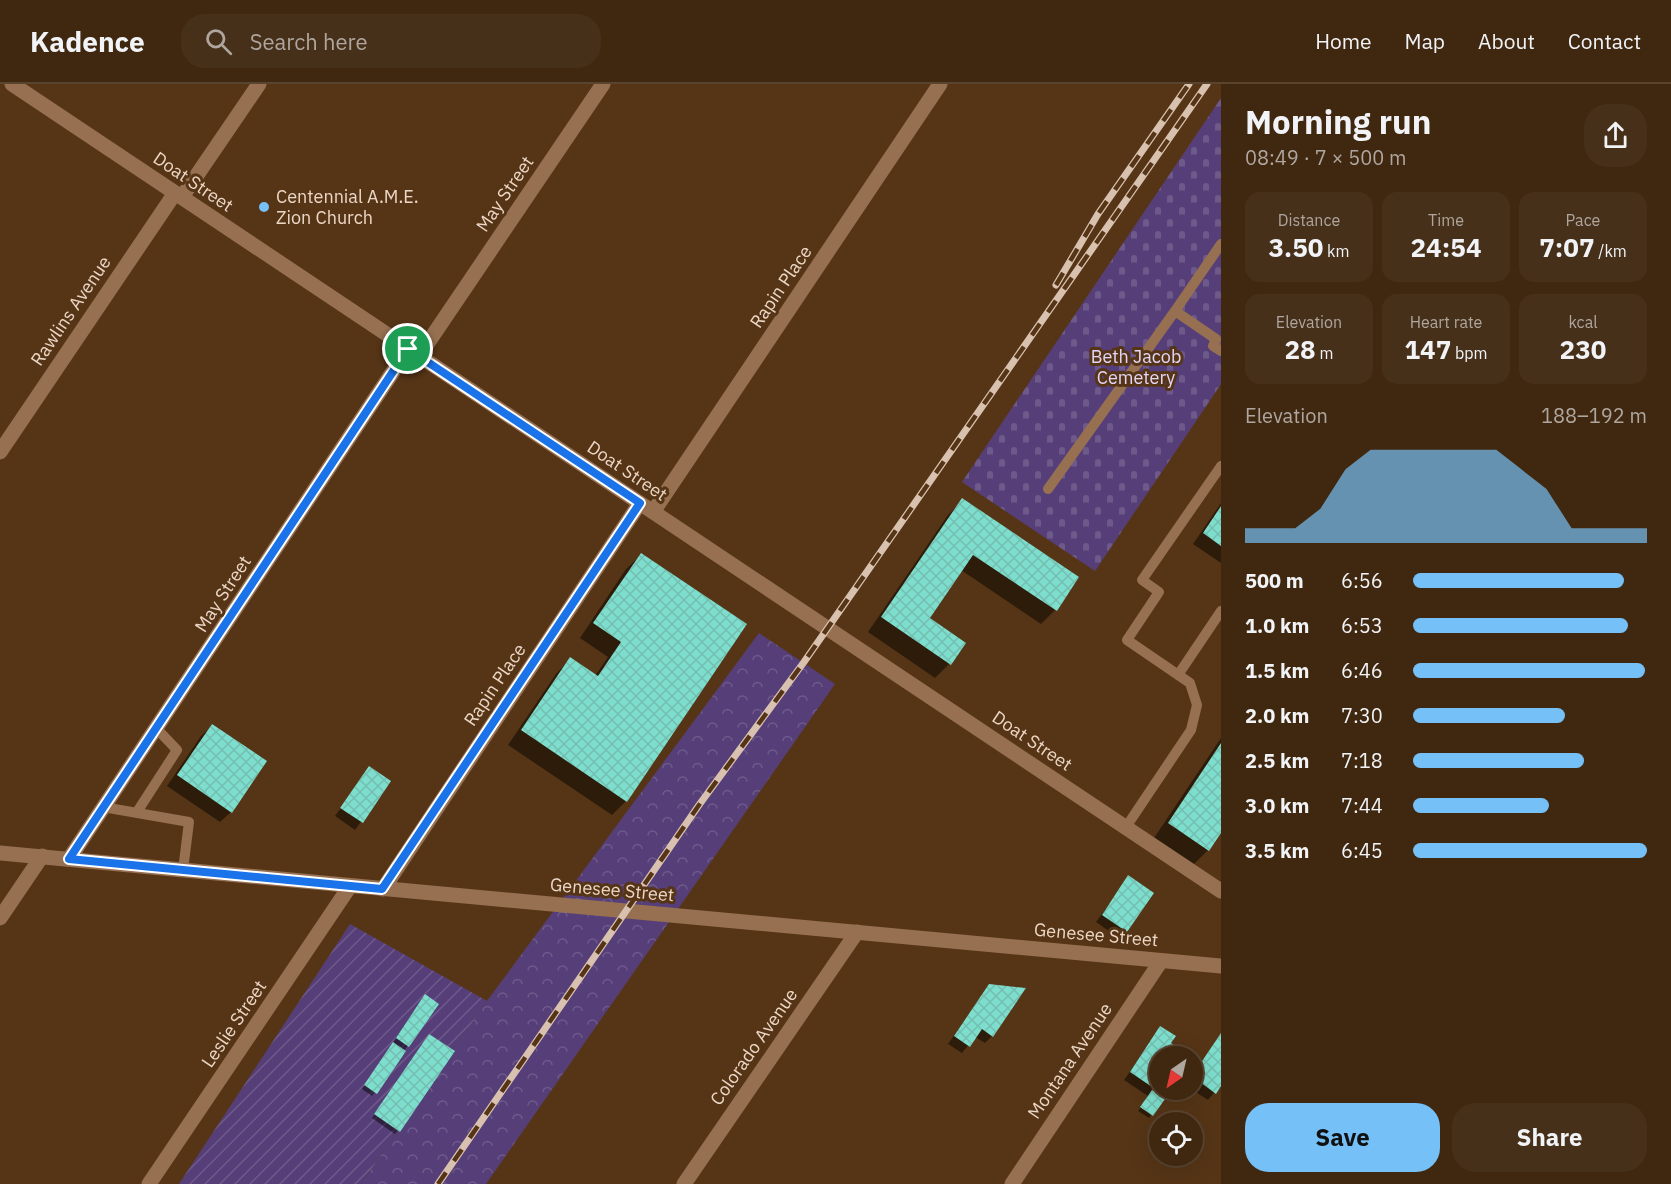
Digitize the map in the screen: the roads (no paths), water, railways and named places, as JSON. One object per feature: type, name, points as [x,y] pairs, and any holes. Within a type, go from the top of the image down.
[{"type":"street","name":"Doat Street","points":[[12,84],[1126,827],[1219,884]]},
{"type":"street","name":"Rawlins Avenue","points":[[0,452],[178,195],[259,84]]},
{"type":"street","name":"May Street","points":[[69,859],[413,352],[603,84]]},
{"type":"street","name":"Rapin Place","points":[[654,512],[940,84]]},
{"type":"street","name":"Rapin Place","points":[[382,889],[640,503]]},
{"type":"street","name":"Genesee Street","points":[[0,853],[1221,966]]},
{"type":"street","points":[[0,918],[42,856]]},
{"type":"street","name":"Leslie Street","points":[[149,1184],[350,886]]},
{"type":"street","name":"Colorado Avenue","points":[[684,1184],[857,932]]},
{"type":"street","name":"Montana Avenue","points":[[1012,1184],[1161,961]]},
{"type":"lane","points":[[1048,489],[1221,244]]},
{"type":"lane","points":[[1175,311],[1216,339],[1213,346],[1221,351]]},
{"type":"lane","points":[[1126,827],[1191,730],[1197,705],[1190,683],[1127,640],[1159,592],[1142,580],[1221,466]]},
{"type":"lane","points":[[1178,675],[1221,611]]},
{"type":"lane","points":[[137,812],[177,750],[157,729]]},
{"type":"lane","points":[[103,807],[189,822],[183,870]]},
{"type":"railway","points":[[1056,285],[1098,214],[1189,84]]},
{"type":"railway","points":[[438,1184],[699,805],[804,662],[1207,84]]},
{"type":"place","name":"Centennial A.M.E. Zion Church","points":[[264,207]]},
{"type":"park label","name":"Beth Jacob Cemetery","points":[[1136,367]]}]
